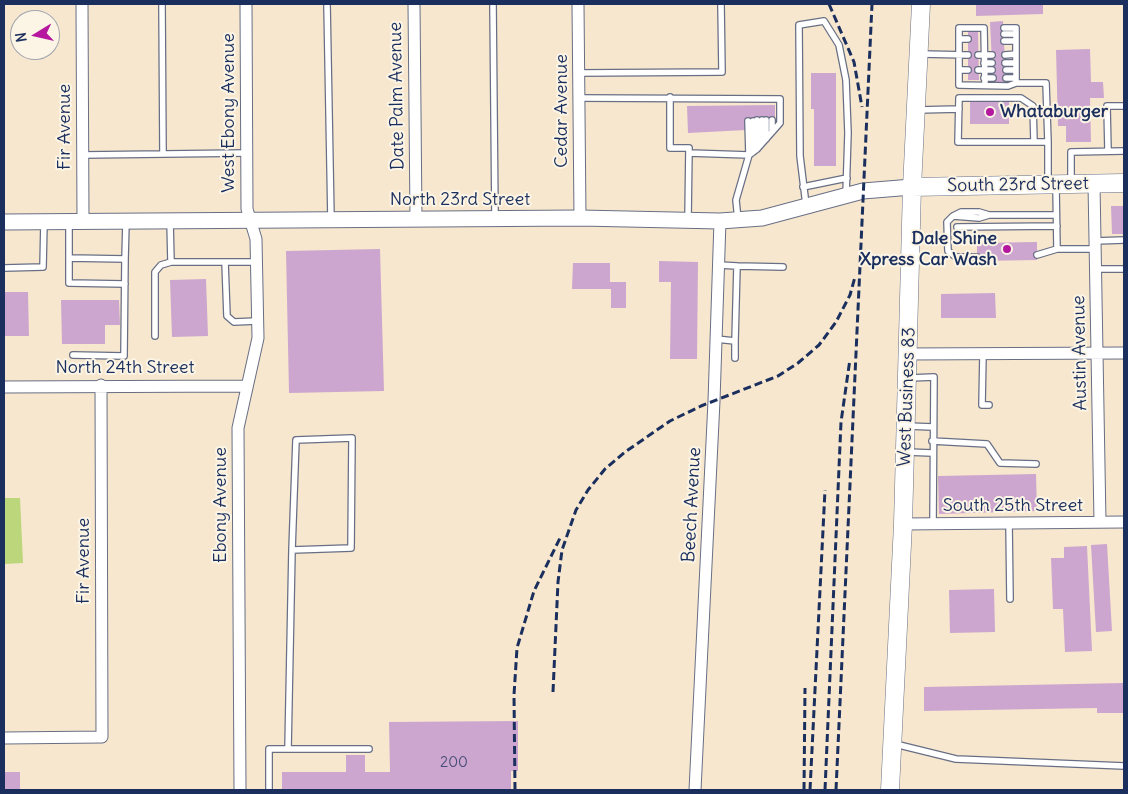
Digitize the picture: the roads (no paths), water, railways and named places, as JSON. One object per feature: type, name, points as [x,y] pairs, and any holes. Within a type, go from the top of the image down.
[{"type":"main road","name":"West Business 83","points":[[890,790],[903,524],[912,187],[921,4]]},
{"type":"main road","name":"South 23rd Street","points":[[912,187],[1124,183]]},
{"type":"main road","name":"North 23rd Street","points":[[4,222],[76,220],[252,222],[580,218],[720,221],[762,218],[863,191],[912,187]]},
{"type":"street","name":"Fir Avenue","points":[[76,220],[83,156],[82,4]]},
{"type":"street","name":"West Ebony Avenue","points":[[246,4],[247,209],[252,222]]},
{"type":"street","name":"Date Palm Avenue","points":[[414,4],[416,219]]},
{"type":"street","name":"Cedar Avenue","points":[[578,4],[580,218]]},
{"type":"street","name":"Austin Avenue","points":[[1094,184],[1100,522]]},
{"type":"street","name":"Beech Avenue","points":[[695,790],[720,221]]},
{"type":"street","name":"Ebony Avenue","points":[[240,790],[238,428],[258,338],[256,239],[252,222]]},
{"type":"street","points":[[908,354],[1124,352]]},
{"type":"street","name":"Fir Avenue","points":[[4,738],[102,737],[101,385]]},
{"type":"street","name":"North 24th Street","points":[[4,386],[246,386]]},
{"type":"street","name":"South 25th Street","points":[[903,524],[1124,522]]},
{"type":"lane","points":[[162,4],[163,153]]},
{"type":"lane","points":[[328,4],[331,220]]},
{"type":"lane","points":[[493,4],[495,219]]},
{"type":"lane","points":[[579,73],[722,72],[721,4]]},
{"type":"lane","points":[[806,205],[799,147],[799,25],[824,21],[839,45],[846,80],[846,195]]},
{"type":"lane","points":[[985,85],[981,55],[986,35],[959,28],[959,85],[1008,86],[1016,80]]},
{"type":"lane","points":[[1004,31],[1016,28],[1016,80]]},
{"type":"lane","points":[[959,39],[968,39]]},
{"type":"lane","points":[[1004,41],[1016,42]]},
{"type":"lane","points":[[918,54],[968,55]]},
{"type":"lane","points":[[1005,55],[1016,54]]},
{"type":"lane","points":[[981,55],[992,55]]},
{"type":"lane","points":[[1006,66],[1016,66]]},
{"type":"lane","points":[[982,68],[992,67]]},
{"type":"lane","points":[[959,70],[968,70]]},
{"type":"lane","points":[[984,78],[993,78]]},
{"type":"lane","points":[[1006,78],[1046,83],[1048,142],[1059,184]]},
{"type":"lane","points":[[579,98],[670,97],[759,102],[780,100],[780,123],[757,148],[688,153]]},
{"type":"lane","points":[[670,97],[670,148],[689,148],[688,220]]},
{"type":"lane","points":[[1034,142],[1033,106],[1021,98],[959,98],[958,142],[1034,142],[1048,142]]},
{"type":"lane","points":[[1108,151],[1107,106],[1124,106]]},
{"type":"lane","points":[[916,110],[959,109]]},
{"type":"lane","points":[[760,120],[772,132]]},
{"type":"lane","points":[[757,148],[760,120]]},
{"type":"lane","points":[[757,148],[760,120]]},
{"type":"lane","points":[[738,220],[736,200],[757,148],[760,120]]},
{"type":"lane","points":[[1057,249],[1056,215],[1059,184],[1071,152],[1124,151]]},
{"type":"lane","points":[[83,156],[163,153],[246,153]]},
{"type":"lane","points":[[803,187],[847,178]]},
{"type":"lane","points":[[977,256],[956,257],[948,251],[948,222],[953,216],[979,218],[989,215],[1056,215]]},
{"type":"lane","points":[[76,220],[69,258],[69,283],[125,284]]},
{"type":"lane","points":[[4,268],[43,267],[44,221]]},
{"type":"lane","points":[[73,355],[124,356],[126,221]]},
{"type":"lane","points":[[170,221],[171,262]]},
{"type":"lane","points":[[958,227],[1057,226]]},
{"type":"lane","points":[[1037,255],[1057,249],[1124,240]]},
{"type":"lane","points":[[69,258],[125,259]]},
{"type":"lane","points":[[156,336],[155,272],[161,265],[171,262],[256,262]]},
{"type":"lane","points":[[225,262],[227,316],[234,322],[257,321]]},
{"type":"lane","points":[[719,265],[783,268]]},
{"type":"lane","points":[[735,358],[737,266]]},
{"type":"lane","points":[[1096,269],[1124,269]]},
{"type":"lane","points":[[716,339],[735,341]]},
{"type":"lane","points":[[983,354],[982,405],[989,405]]},
{"type":"lane","points":[[908,378],[934,377],[932,441],[933,524]]},
{"type":"lane","points":[[906,426],[933,427]]},
{"type":"lane","points":[[288,749],[292,550],[296,440],[352,438],[351,548],[292,550]]},
{"type":"lane","points":[[932,441],[987,444],[1000,462],[1036,464]]},
{"type":"lane","points":[[905,452],[932,453]]},
{"type":"lane","points":[[1009,523],[1010,599]]},
{"type":"lane","points":[[893,744],[956,759],[1124,766]]},
{"type":"lane","points":[[269,790],[269,749],[369,750]]},
{"type":"railway","points":[[829,4],[854,62],[862,107]]},
{"type":"railway","points":[[836,790],[872,4]]},
{"type":"railway","points":[[553,692],[558,582],[562,550],[576,510],[588,490],[605,469],[625,452],[670,421],[701,406],[778,376],[798,363],[819,345],[836,322],[850,295],[855,277]]},
{"type":"railway","points":[[825,790],[841,422],[850,359]]},
{"type":"railway","points":[[810,790],[825,490]]},
{"type":"railway","points":[[515,790],[514,695],[517,648],[534,591],[561,536]]},
{"type":"railway","points":[[804,790],[805,688]]},
{"type":"place","name":"Whataburger","points":[[990,112]]},
{"type":"place","name":"Dale Shine Xpress Car Wash","points":[[1007,249]]}]
